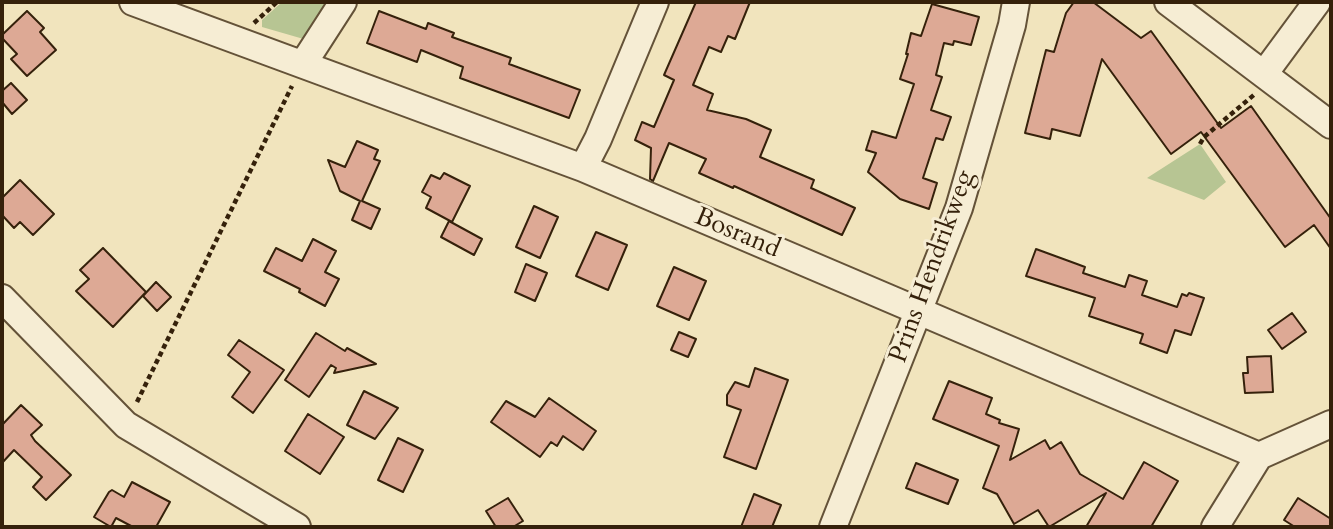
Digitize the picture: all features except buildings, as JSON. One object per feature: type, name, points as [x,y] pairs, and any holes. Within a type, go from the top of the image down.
[{"type":"street","name":"Bosrand","points":[[133,2],[583,168],[1259,456]]},
{"type":"street","points":[[303,64],[343,2]]},
{"type":"street","points":[[583,168],[598,139],[655,2]]},
{"type":"street","name":"Prins Hendrikweg","points":[[833,527],[959,208],[1012,26],[1016,2]]},
{"type":"street","points":[[1168,2],[1331,125]]},
{"type":"street","points":[[1264,74],[1317,2]]},
{"type":"street","points":[[2,298],[126,425],[297,527]]},
{"type":"street","points":[[1215,527],[1259,456],[1331,424]]},
{"type":"path","points":[[126,425],[303,64]]},
{"type":"path","points":[[1200,144],[1204,136],[1253,96],[1264,74]]},
{"type":"green space","points":[[282,2],[333,2],[307,40],[262,27],[262,20]]},
{"type":"green space","points":[[1200,144],[1226,182],[1204,200],[1147,178]]}]
